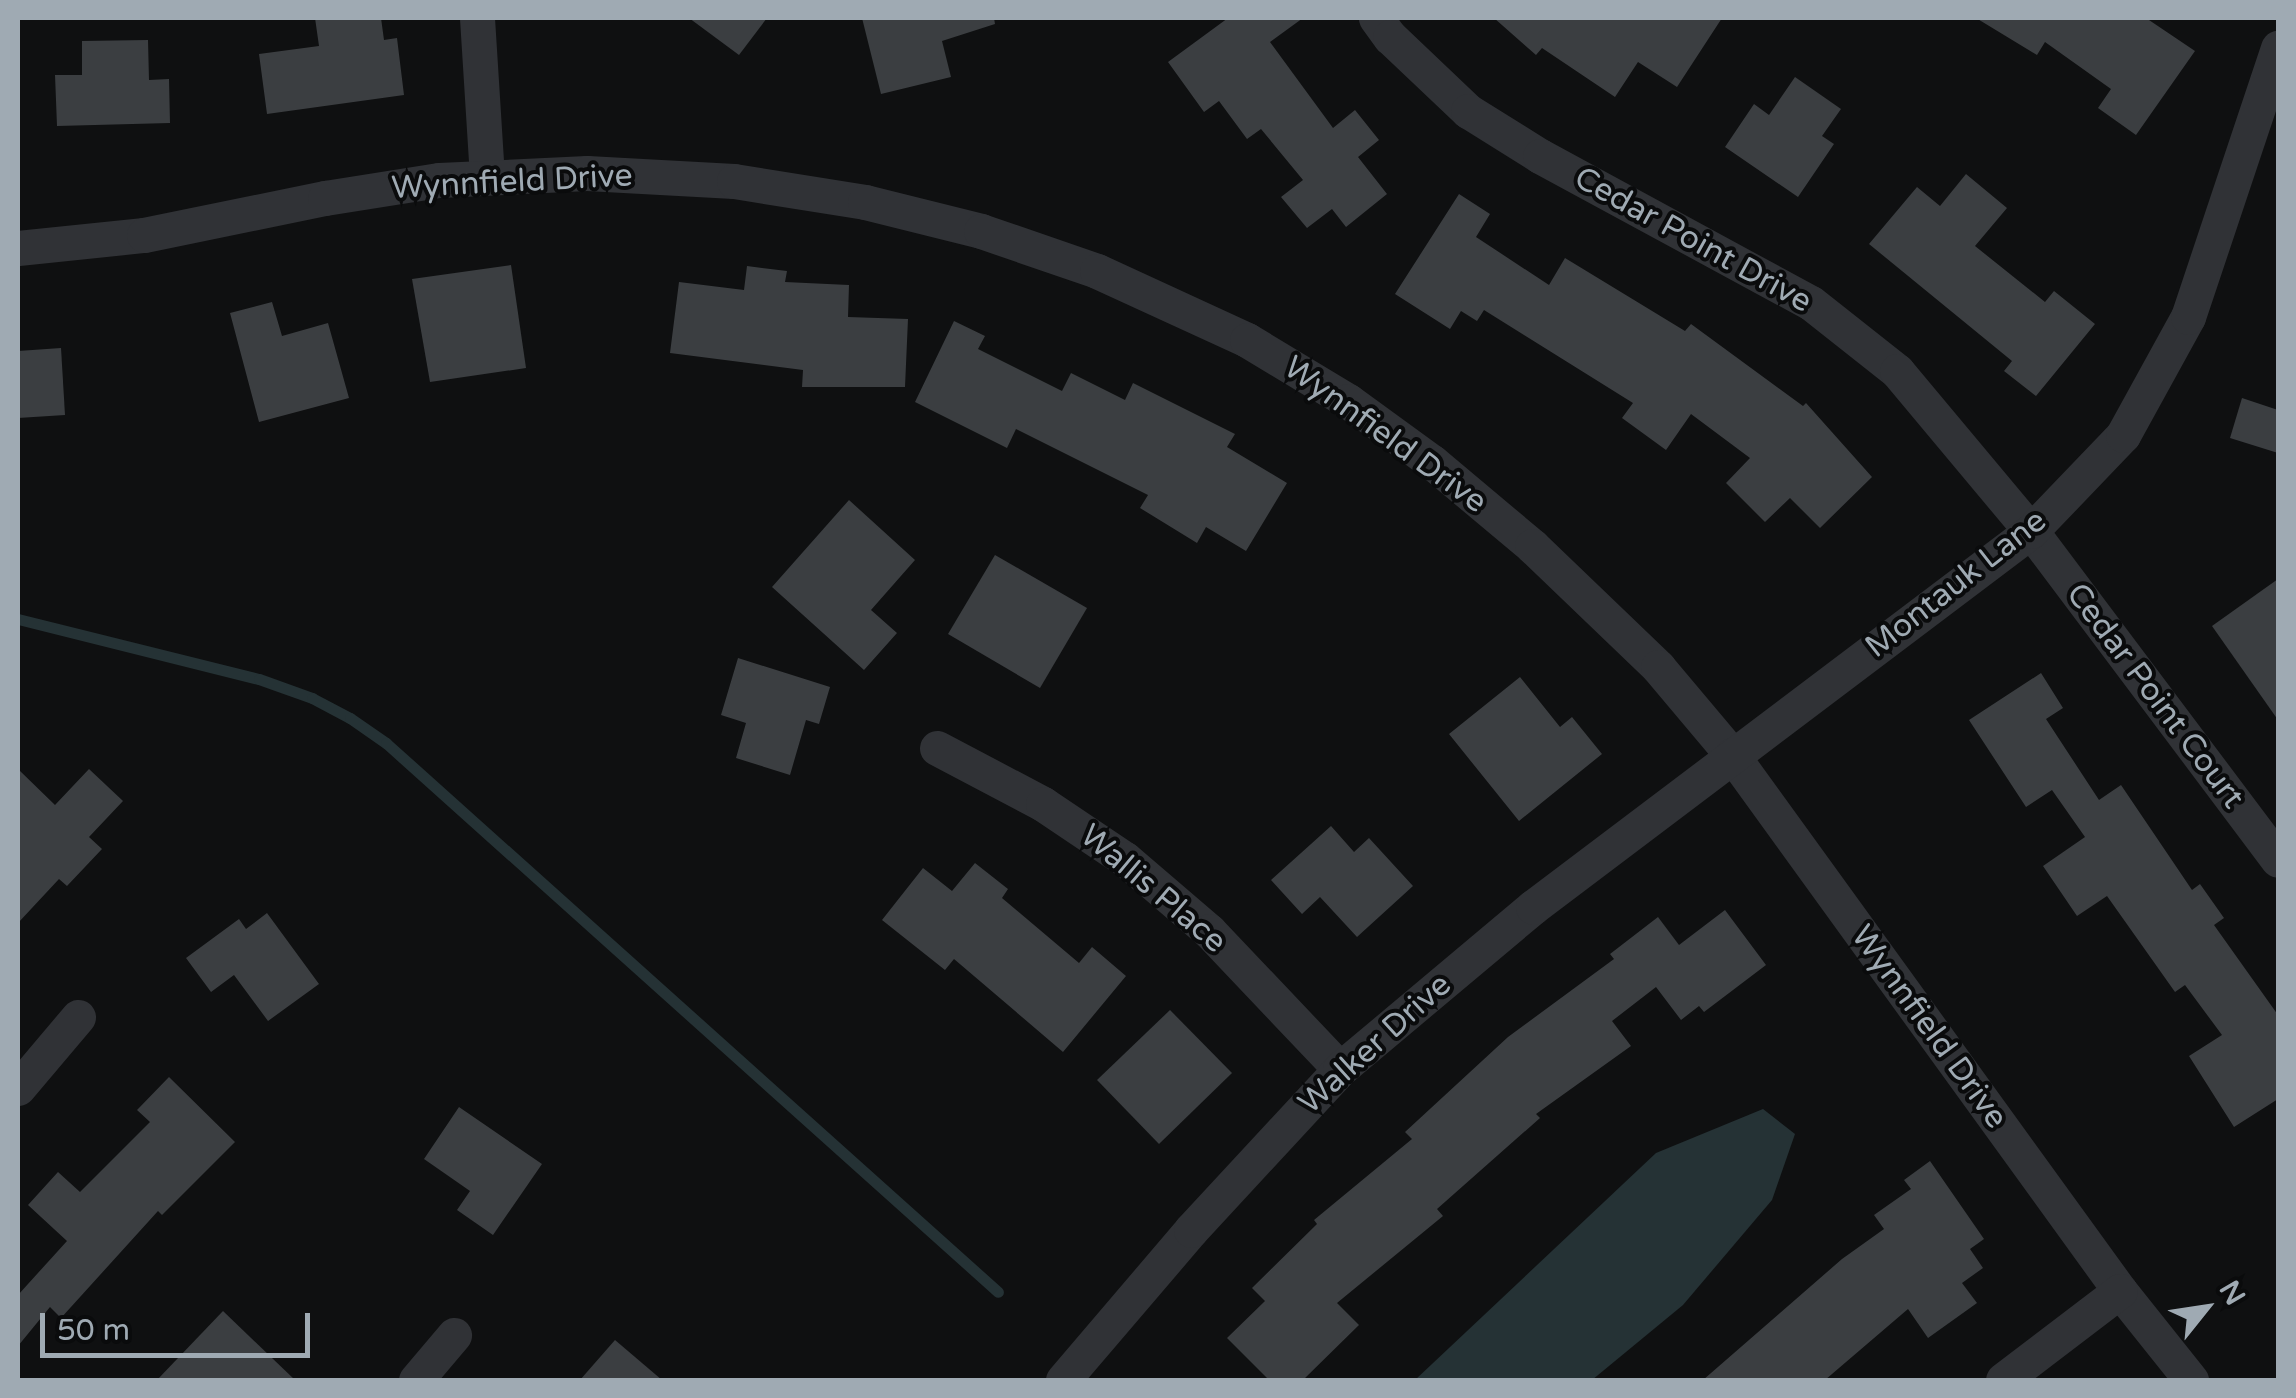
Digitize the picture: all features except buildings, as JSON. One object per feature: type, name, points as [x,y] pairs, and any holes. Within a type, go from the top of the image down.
[{"type":"street","points":[[477,18],[488,176]]},
{"type":"street","name":"Cedar Point Drive","points":[[1376,18],[1390,37],[1468,110],[1540,156],[1811,303],[1896,371],[2030,531]]},
{"type":"street","name":"Montauk Lane","points":[[1732,756],[2030,531],[2122,434],[2188,317],[2278,48]]},
{"type":"street","name":"Wynnfield Drive","points":[[18,248],[144,235],[388,187],[488,176],[633,174],[819,193],[1010,240],[1173,304],[1313,378],[1460,485],[1618,626],[1732,756],[2120,1291],[2191,1380]]},
{"type":"street","name":"Cedar Point Court","points":[[2030,531],[2278,860]]},
{"type":"street","name":"Wallis Place","points":[[937,748],[1043,804],[1125,858],[1208,931],[1340,1069]]},
{"type":"street","name":"Walker Drive","points":[[1063,1380],[1191,1230],[1340,1069],[1533,907],[1732,756]]},
{"type":"street","points":[[18,1088],[78,1017]]},
{"type":"street","points":[[2002,1380],[2120,1291]]},
{"type":"street","points":[[416,1380],[454,1336]]},
{"type":"shaded area","points":[[1763,1109],[1795,1134],[1772,1200],[1683,1305],[1592,1380],[1415,1380],[1656,1153]]},
{"type":"waterway","points":[[18,619],[259,679],[312,698],[350,718],[386,743],[998,1292]]}]
